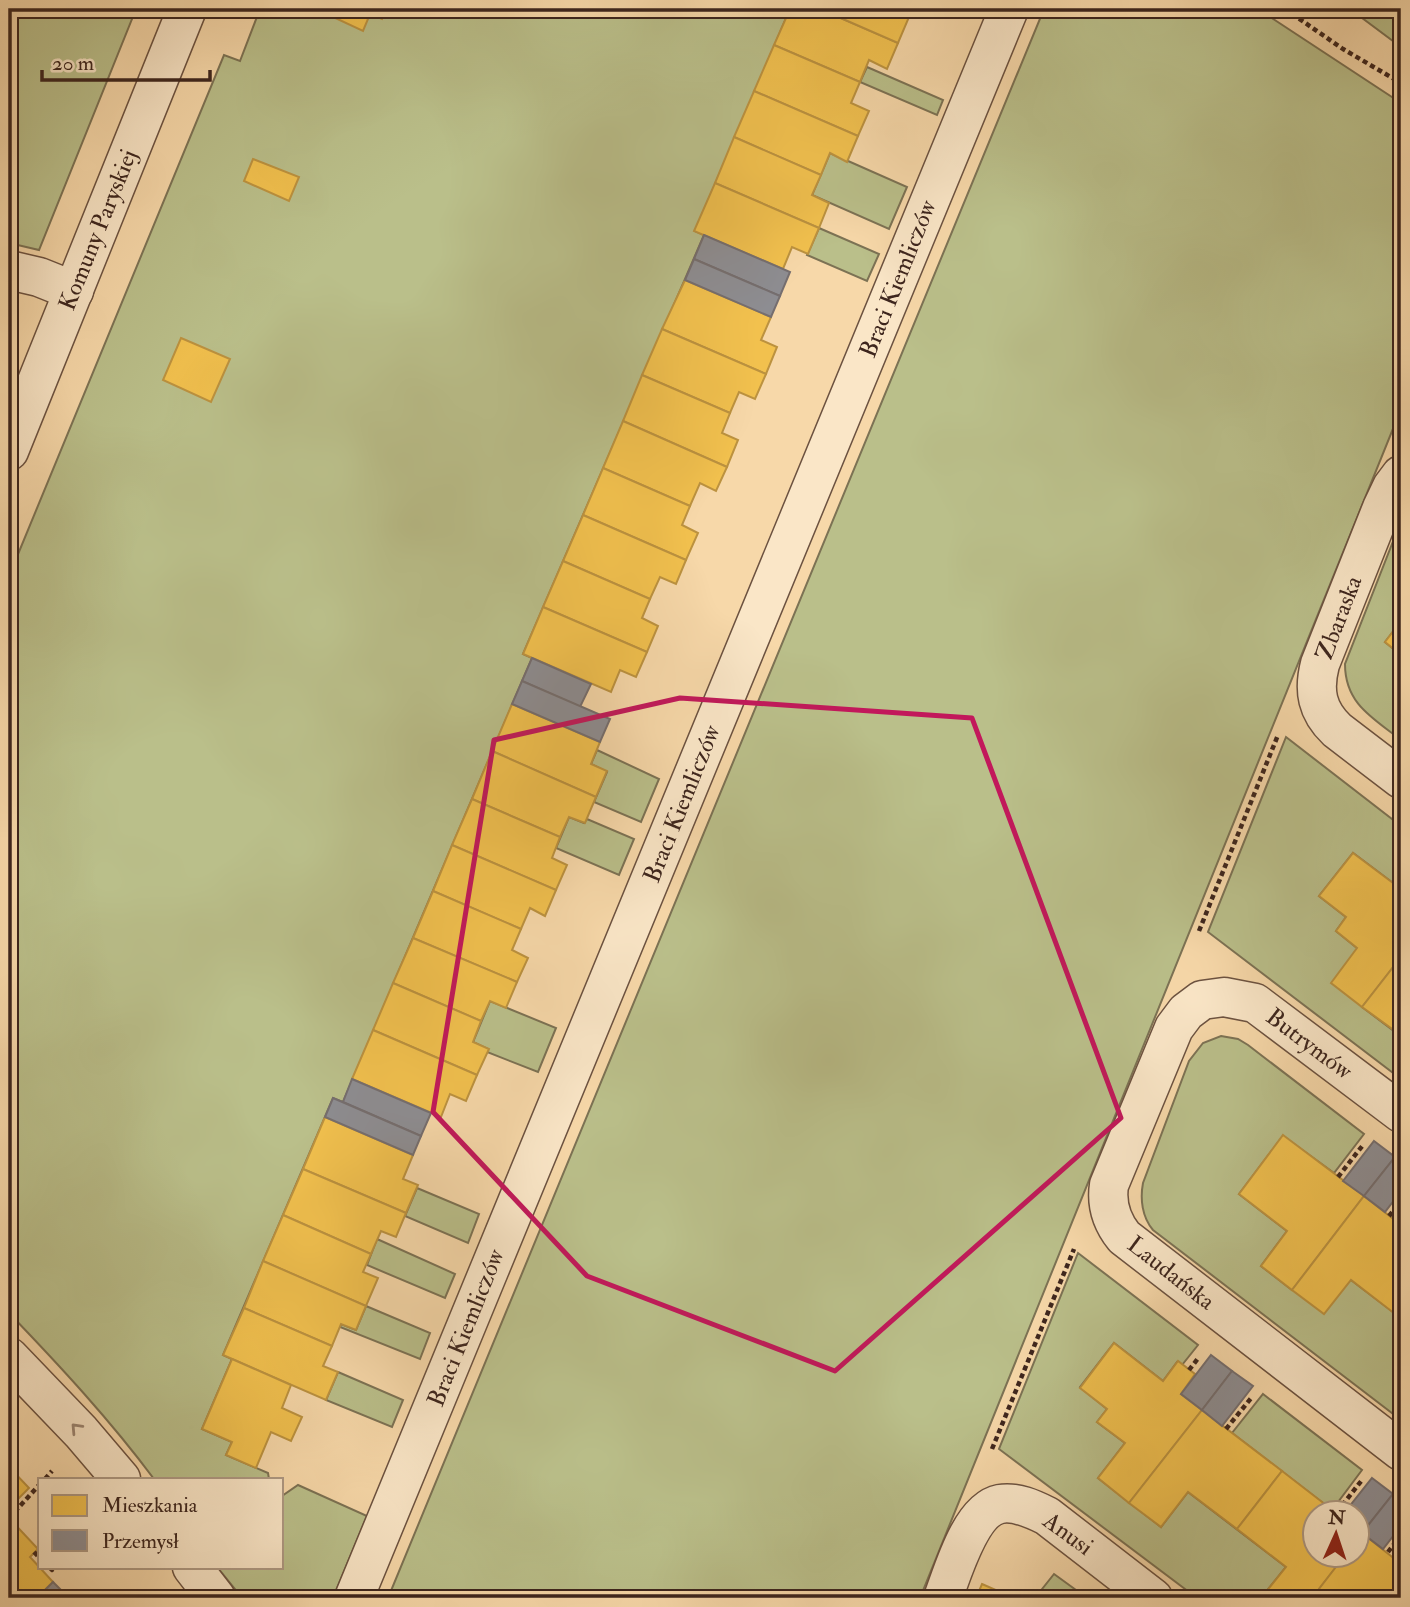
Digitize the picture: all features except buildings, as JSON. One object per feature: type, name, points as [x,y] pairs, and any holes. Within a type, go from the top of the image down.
[{"type":"street","name":"Komuny Paryskiej","points":[[9,451],[187,9]]},
{"type":"street","name":"Braci Kiemliczów","points":[[354,1598],[1009,9]]},
{"type":"street","points":[[9,270],[39,277],[74,291]]},
{"type":"street","name":"Zbaraska","points":[[1401,475],[1382,508],[1320,664],[1317,690],[1328,722],[1401,779]]},
{"type":"street","name":"Butrymów","points":[[1209,999],[1224,997],[1255,1003],[1401,1113]]},
{"type":"street","name":"Laudańska","points":[[1209,999],[1202,1000],[1186,1012],[1174,1028],[1109,1185],[1108,1202],[1113,1221],[1129,1241],[1401,1451]]},
{"type":"street","points":[[9,1357],[81,1432],[120,1478]]},
{"type":"street","name":"Anusi","points":[[943,1598],[974,1526],[991,1507],[1005,1503],[1028,1507],[1047,1516],[1153,1598]]},
{"type":"street","points":[[193,1568],[216,1598]]},
{"type":"path","points":[[1285,9],[1343,49],[1401,83]]},
{"type":"path","points":[[1199,931],[1282,725]]},
{"type":"path","points":[[1338,1177],[1369,1137]]},
{"type":"path","points":[[1389,1216],[1401,1201]]},
{"type":"path","points":[[992,1449],[1076,1243]]},
{"type":"path","points":[[1226,1429],[1257,1390]]},
{"type":"path","points":[[1348,1498],[1363,1479]]},
{"type":"path","points":[[9,1518],[38,1486]]},
{"type":"path","points":[[1388,1552],[1401,1535]]},
{"type":"path","points":[[34,1552],[38,1556]]},
{"type":"highlighted area","points":[[680,698],[972,718],[1121,1118],[835,1371],[587,1276],[433,1112],[494,740]]},
{"type":"green space","points":[[9,9],[136,9],[39,250],[9,243]]},
{"type":"green space","points":[[260,9],[790,9],[695,231],[704,235],[523,654],[532,658],[343,1102],[333,1098],[223,1355],[232,1359],[202,1429],[232,1442],[226,1455],[268,1473],[269,1478],[153,1478],[84,1394],[9,1313],[9,576],[224,55],[240,61]]},
{"type":"green space","points":[[1044,9],[1258,9],[1401,103],[1401,409],[920,1598],[388,1598]]},
{"type":"green space","points":[[1350,9],[1401,9],[1401,47]]},
{"type":"green space","points":[[867,67],[943,100],[937,115],[860,82]]},
{"type":"green space","points":[[830,153],[907,187],[889,229],[812,195]]},
{"type":"green space","points":[[819,228],[879,254],[867,281],[807,255]]},
{"type":"green space","points":[[1401,521],[1401,621],[1385,642],[1401,655],[1401,740],[1371,717],[1355,700],[1346,678],[1345,664]]},
{"type":"green space","points":[[1286,737],[1401,826],[1401,889],[1353,853],[1319,896],[1346,917],[1336,931],[1357,948],[1362,1007],[1394,1031],[1401,1022],[1401,1079],[1208,932]]},
{"type":"green space","points":[[597,750],[659,779],[641,822],[594,802],[607,772],[591,764]]},
{"type":"green space","points":[[569,817],[584,823],[587,819],[634,839],[619,875],[556,848]]},
{"type":"green space","points":[[490,1001],[556,1028],[538,1072],[487,1052],[488,1049],[473,1042]]},
{"type":"green space","points":[[1221,1036],[1238,1039],[1248,1045],[1364,1134],[1334,1173],[1283,1136],[1239,1194],[1287,1231],[1261,1266],[1292,1290],[1351,1280],[1401,1318],[1401,1420],[1153,1230],[1146,1219],[1142,1201],[1143,1183],[1189,1061],[1203,1043]]},
{"type":"green space","points":[[417,1188],[479,1214],[468,1243],[405,1216]]},
{"type":"green space","points":[[377,1239],[455,1274],[445,1298],[367,1265]]},
{"type":"green space","points":[[1078,1253],[1198,1345],[1182,1365],[1177,1362],[1163,1381],[1114,1343],[1080,1387],[1107,1409],[1097,1422],[1125,1443],[1098,1478],[1161,1527],[1188,1492],[1286,1567],[1261,1598],[1197,1598],[999,1449]]},
{"type":"green space","points":[[366,1306],[430,1333],[420,1359],[340,1327],[341,1324],[356,1330]]},
{"type":"green space","points":[[338,1372],[403,1400],[392,1427],[326,1400]]},
{"type":"green space","points":[[1263,1394],[1362,1470],[1341,1498],[1316,1498],[1232,1433]]},
{"type":"green space","points":[[298,1485],[367,1516],[333,1598],[242,1598],[218,1568],[284,1568],[284,1495]]},
{"type":"green space","points":[[1054,1574],[1087,1598],[1035,1598]]}]
